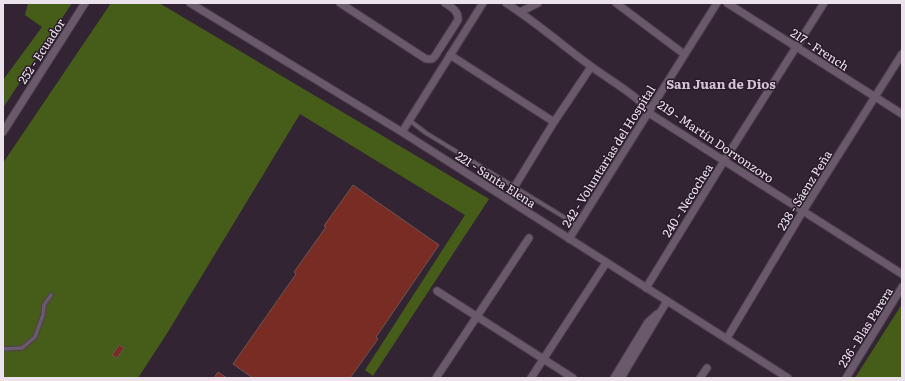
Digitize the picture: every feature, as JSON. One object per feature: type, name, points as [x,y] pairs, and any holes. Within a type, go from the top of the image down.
[{"type":"street","name":"252 - Ecuador","points":[[3,132],[86,3]]},
{"type":"street","name":"221 - Santa Elena","points":[[190,3],[402,132],[788,378]]},
{"type":"street","points":[[340,3],[426,59],[432,59],[435,56],[458,20],[459,16],[456,11],[445,3]]},
{"type":"street","points":[[402,132],[482,3]]},
{"type":"street","name":"219 - Martín Dorronzoro","points":[[506,3],[646,106],[652,115],[902,274]]},
{"type":"street","points":[[520,12],[538,3]]},
{"type":"street","points":[[616,3],[684,54]]},
{"type":"street","name":"242 - Voluntarias del Hospital","points":[[569,239],[717,3]]},
{"type":"street","name":"217 - French","points":[[727,3],[902,114]]},
{"type":"street","name":"240 - Necochea","points":[[646,288],[824,3]]},
{"type":"street","name":"238 - Sáenz Peña","points":[[727,338],[803,211],[902,54]]},
{"type":"street","points":[[450,55],[554,122]]},
{"type":"street","points":[[507,199],[554,122],[591,66]]},
{"type":"street","points":[[436,378],[529,238]]},
{"type":"street","points":[[531,378],[606,263]]},
{"type":"street","name":"236 - Blas Parera","points":[[846,378],[902,287]]},
{"type":"street","points":[[437,291],[573,378]]},
{"type":"street","points":[[620,378],[667,301]]},
{"type":"street","points":[[614,378],[648,322],[660,311]]},
{"type":"street","points":[[700,378],[707,368]]},
{"type":"lane","name":"221 - Santa Elena","points":[[409,120],[426,133],[577,225]]},
{"type":"lane","points":[[3,349],[22,348],[35,337],[43,315],[44,305],[51,295]]},
{"type":"green space","points":[[28,3],[72,3],[3,108],[3,80],[42,27],[25,15]]},
{"type":"green space","points":[[111,3],[159,3],[489,199],[373,376],[365,370],[465,215],[300,114],[166,335],[138,378],[3,378],[3,163]]},
{"type":"green space","points":[[902,304],[902,378],[855,378]]},
{"type":"building","points":[[353,185],[439,245],[376,337],[378,339],[350,378],[253,378],[233,364],[296,274],[294,272],[326,227],[324,226]]},
{"type":"building","points":[[119,345],[124,348],[117,358],[112,355]]},
{"type":"building","points":[[218,372],[227,378],[214,378]]},
{"type":"district","name":"San Juan de Dios","points":[[721,83]]}]
